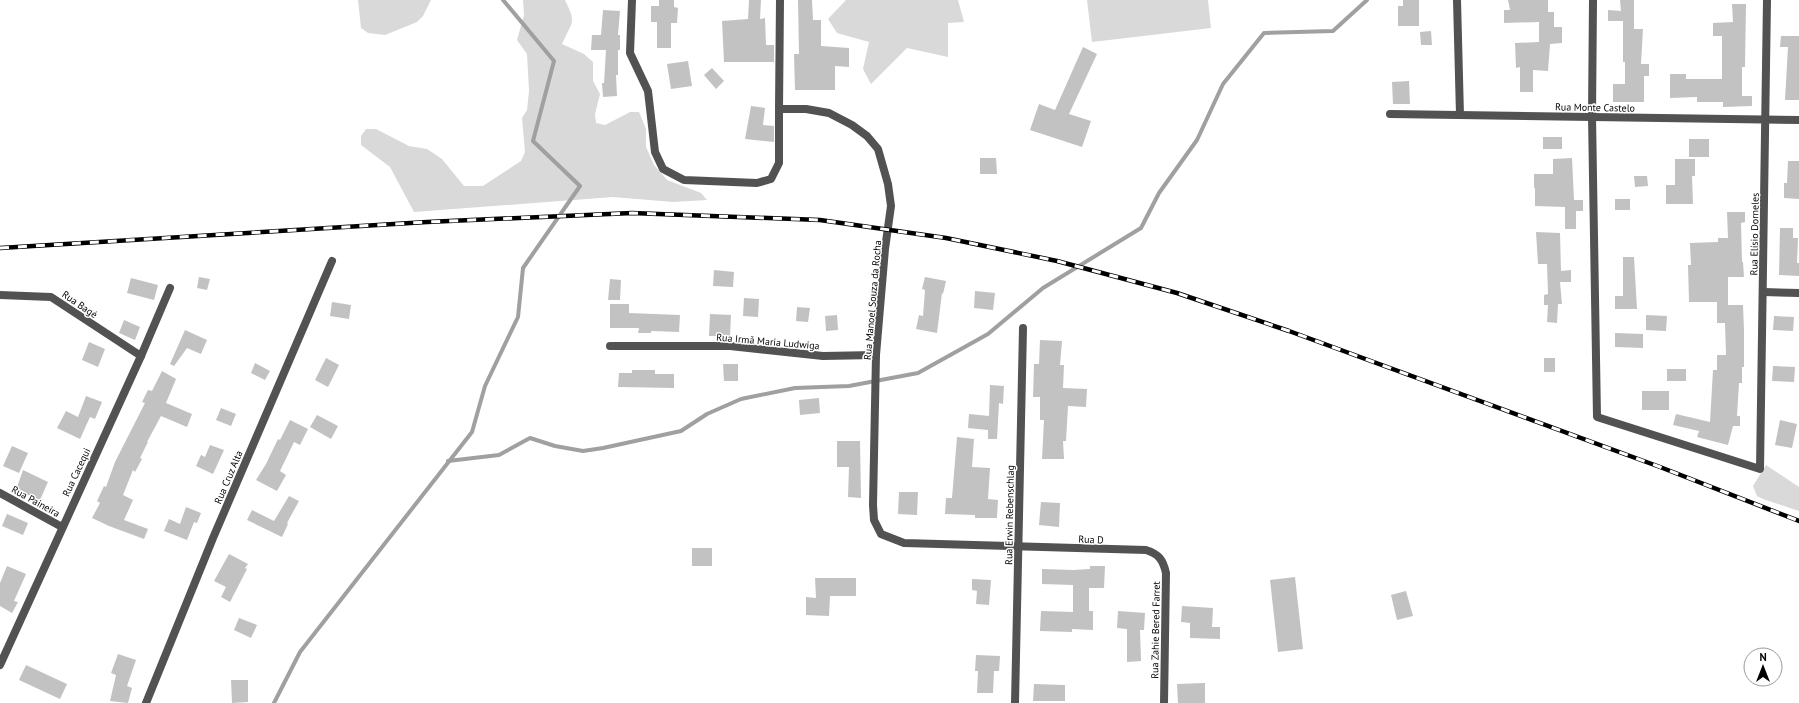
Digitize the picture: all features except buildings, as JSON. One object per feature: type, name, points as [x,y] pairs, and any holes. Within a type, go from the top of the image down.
[{"type":"street","points":[[632,0],[630,53],[648,91],[656,152],[663,169],[684,180],[757,183],[770,178],[779,163],[780,0]]},
{"type":"street","points":[[1457,0],[1460,115]]},
{"type":"street","points":[[1592,116],[1593,0]]},
{"type":"street","name":"Rua Elísio Dorneles","points":[[1592,116],[1598,417],[1760,469],[1767,0]]},
{"type":"street","name":"Rua Manoel Souza da Rocha","points":[[779,109],[806,109],[829,113],[852,125],[867,136],[878,150],[888,184],[891,206],[885,249],[876,356],[873,505],[874,520],[881,534],[904,543],[1018,547]]},
{"type":"street","name":"Rua Monte Castelo","points":[[1390,114],[1799,120]]},
{"type":"street","name":"Rua Cruz Alta","points":[[146,703],[213,538],[332,261]]},
{"type":"street","name":"Rua Cacequi","points":[[0,665],[141,356],[170,288]]},
{"type":"street","points":[[1763,292],[1799,293]]},
{"type":"street","name":"Rua Bagé","points":[[0,295],[52,297],[141,356]]},
{"type":"street","name":"Rua Erwin Rebenschlag","points":[[1015,703],[1023,328]]},
{"type":"street","name":"Rua Irmã Maria Ludwiga","points":[[610,346],[730,346],[823,356],[876,356]]},
{"type":"street","name":"Rua Paineira","points":[[0,493],[62,527]]},
{"type":"street","name":"Rua D","points":[[1018,547],[1146,550],[1155,553],[1161,558]]},
{"type":"street","name":"Rua Zahie Bered Farret","points":[[1161,558],[1166,573],[1164,703]]},
{"type":"shaded area","points":[[358,0],[431,0],[423,16],[417,22],[385,35],[368,33],[361,28]]},
{"type":"shaded area","points":[[523,0],[565,0],[571,14],[572,22],[562,44],[584,54],[593,62],[593,81],[600,94],[595,114],[596,123],[605,125],[630,112],[639,112],[646,129],[646,147],[654,165],[667,180],[701,193],[707,200],[673,202],[613,197],[414,212],[390,167],[361,145],[361,136],[366,129],[376,129],[409,146],[427,149],[442,159],[464,186],[483,186],[521,161],[525,152],[522,118],[527,110],[529,91],[527,54],[517,40],[524,15]]},
{"type":"shaded area","points":[[846,0],[958,0],[964,22],[948,23],[948,57],[907,48],[871,84],[863,69],[869,42],[837,33],[828,19]]},
{"type":"shaded area","points":[[1087,0],[1208,0],[1211,28],[1092,42]]},
{"type":"shaded area","points":[[1766,465],[1799,487],[1799,511],[1757,496],[1753,486]]},
{"type":"waterway","points":[[274,703],[300,652],[472,432],[485,386],[518,317],[523,268],[580,186],[533,141],[554,61],[503,0]]},
{"type":"waterway","points":[[448,461],[499,455],[530,438],[555,446],[583,451],[603,448],[681,431],[707,414],[741,399],[795,388],[849,386],[918,373],[988,334],[1043,288],[1141,228],[1159,193],[1197,140],[1223,84],[1264,33],[1333,31],[1367,0]]},
{"type":"railway","points":[[0,248],[427,222],[632,213],[820,220],[946,238],[1057,261],[1177,293],[1289,331],[1660,467],[1799,521]]}]
